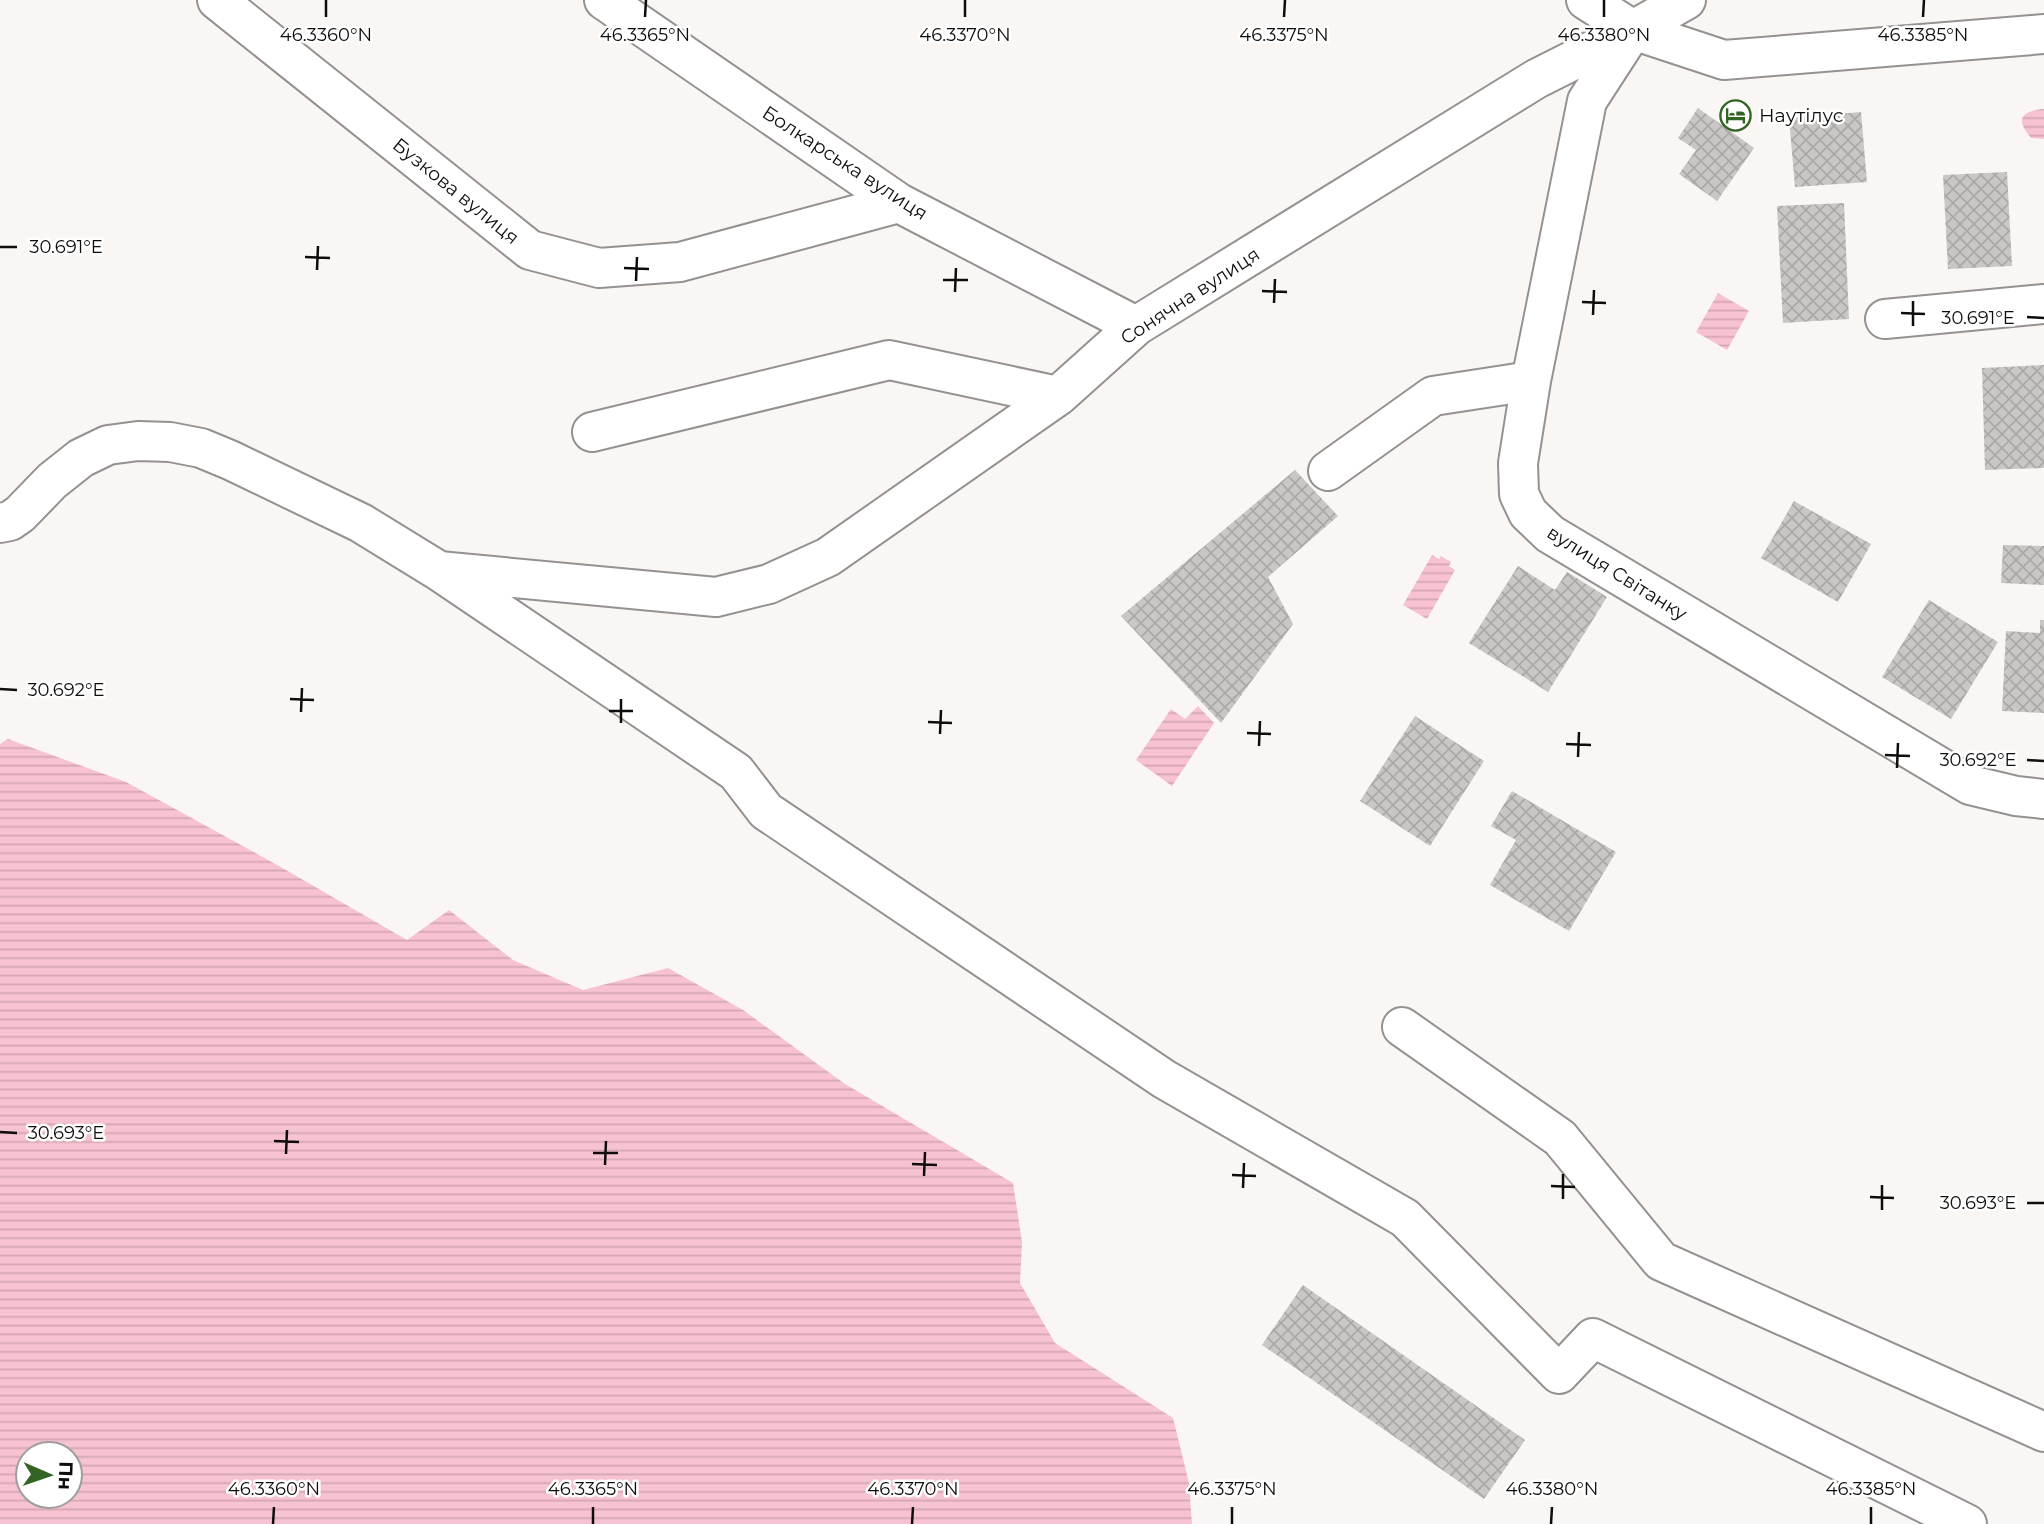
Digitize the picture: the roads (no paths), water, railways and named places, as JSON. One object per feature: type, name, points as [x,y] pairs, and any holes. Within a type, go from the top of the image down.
[{"type":"street","name":"Бузкова вулиця","points":[[217,0],[530,250],[599,268],[680,262],[899,203]]},
{"type":"street","name":"Болкарська вулиця","points":[[604,0],[899,203],[1136,326]]},
{"type":"street","points":[[1587,0],[1641,15],[1724,60],[2044,34]]},
{"type":"street","name":"Сонячна вулиця","points":[[439,571],[716,597],[769,584],[828,557],[1058,396],[1136,326],[1641,15],[1686,0]]},
{"type":"street","name":"вулиця Світанку","points":[[1641,15],[1587,101],[1531,381],[1518,463],[1519,494],[1528,513],[1550,534],[1970,785],[2016,796],[2044,799]]},
{"type":"street","points":[[1885,319],[2044,304]]},
{"type":"street","points":[[592,432],[889,360],[1058,396]]},
{"type":"street","points":[[1328,471],[1433,396],[1531,381]]},
{"type":"street","points":[[0,523],[10,521],[19,514],[52,481],[81,458],[108,445],[138,441],[170,442],[201,449],[278,482],[361,523],[439,571],[736,772],[766,811],[1164,1079],[1405,1218],[1559,1374],[1593,1338],[1967,1524]]},
{"type":"street","points":[[1402,1027],[1560,1138],[1661,1261],[2044,1432]]},
{"type":"place","name":"Наутілус","points":[[1736,115]]}]
